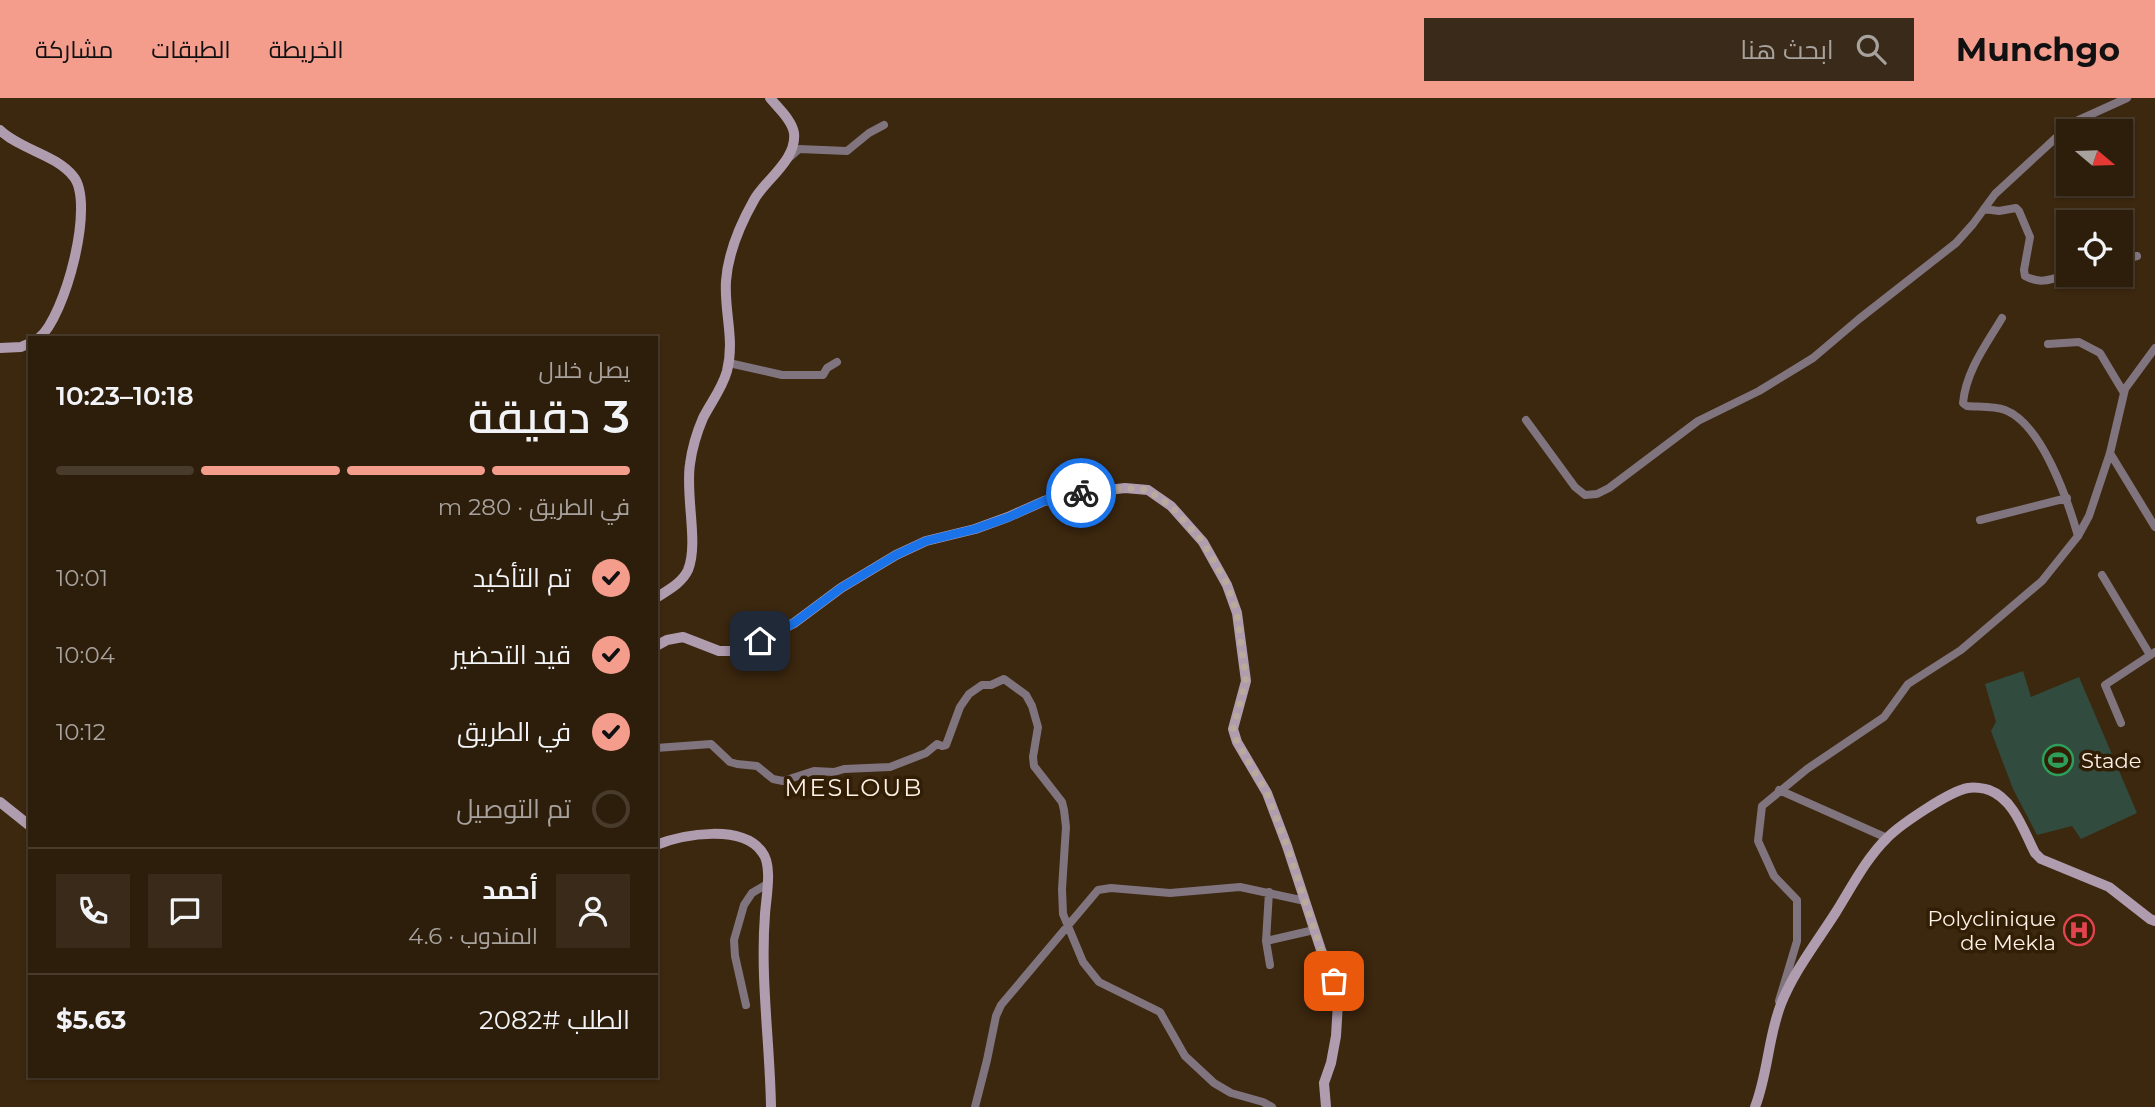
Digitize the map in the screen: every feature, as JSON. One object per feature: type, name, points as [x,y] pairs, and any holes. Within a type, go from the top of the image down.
[{"type":"street","points":[[770,98],[789,121]]},
{"type":"street","points":[[658,597],[677,584],[687,572],[691,558],[688,495],[690,464],[703,418],[718,395],[732,349],[726,281],[731,255],[754,199],[787,157],[792,145],[794,133],[780,98]]},
{"type":"street","points":[[1526,420],[1575,487],[1584,495],[1597,494],[1658,453],[1698,421],[1759,391],[1813,358],[1956,243],[1995,194],[2073,123],[2127,98]]},
{"type":"street","points":[[787,157],[799,149],[847,151],[884,125]]},
{"type":"street","points":[[0,130],[13,141],[64,167],[75,178],[82,197],[82,218],[68,283],[56,314],[40,336]]},
{"type":"street","points":[[1984,209],[1999,211],[2016,208],[2020,211],[2030,237],[2025,276],[2044,282],[2056,278]]},
{"type":"street","points":[[2133,257],[2137,256]]},
{"type":"street","points":[[2002,318],[1972,369],[1964,393],[1964,403],[1967,406],[2003,410],[2022,420],[2043,448],[2067,498],[2078,536]]},
{"type":"street","points":[[2048,344],[2079,342],[2100,353],[2124,393]]},
{"type":"street","points":[[0,348],[28,344]]},
{"type":"street","points":[[1755,1107],[1782,986],[1797,941],[1797,900],[1774,876],[1758,841],[1762,806],[1780,790],[1884,717],[1908,684],[1961,650],[2042,581],[2078,536],[2089,516],[2110,453],[2124,389],[2155,348]]},
{"type":"street","points":[[729,363],[782,375],[822,375],[837,362]]},
{"type":"street","points":[[2110,453],[2155,527]]},
{"type":"street","points":[[658,645],[683,637],[719,651],[738,651],[794,623],[841,588],[896,555],[926,541],[975,529],[1044,501],[1125,488],[1148,490],[1171,506],[1203,542],[1227,584],[1237,613],[1246,681],[1233,729],[1237,742],[1267,793],[1334,981],[1338,1003],[1336,1036],[1324,1083],[1326,1107]]},
{"type":"street","points":[[1980,520],[2067,498]]},
{"type":"street","points":[[2102,575],[2152,653],[2105,685],[2120,723]]},
{"type":"street","points":[[658,748],[711,744],[730,762],[757,766],[768,776],[778,780],[788,780],[814,771],[890,767],[926,753],[937,744],[946,745],[960,707],[969,694],[982,685],[991,685],[1004,679],[1026,695],[1032,706],[1038,727],[1034,766],[1062,802],[1065,810],[1063,914],[1083,962],[1099,982],[1160,1012],[1185,1056],[1199,1071],[1223,1089],[1272,1107]]},
{"type":"street","points":[[1773,1028],[1796,975],[1861,871],[1887,838],[1918,814],[1956,791],[1970,787],[1988,790],[2002,797],[2041,859],[2109,887],[2153,923]]},
{"type":"street","points":[[1780,790],[1887,838]]},
{"type":"street","points":[[0,802],[28,824]]},
{"type":"street","points":[[658,844],[694,835],[716,834],[740,837],[756,844],[764,853],[767,860],[763,933],[771,1060],[771,1107]]},
{"type":"street","points":[[746,1005],[734,956],[734,940],[744,905],[752,893],[766,884]]},
{"type":"street","points":[[975,1107],[1001,1004],[1094,894],[1104,888],[1170,893],[1240,887],[1305,901]]},
{"type":"street","points":[[1269,892],[1266,941],[1270,965]]},
{"type":"street","points":[[1266,941],[1314,930]]},
{"type":"green space","name":"Stade","points":[[2023,671],[2031,697],[2079,677],[2137,813],[2081,839],[2072,826],[2037,835],[2013,789],[1991,731],[1996,722],[1985,684]]},
{"type":"way so far","points":[[1081,493],[1125,488],[1148,490],[1171,506],[1203,542],[1227,584],[1237,613],[1246,681],[1233,729],[1237,742],[1267,793],[1334,981]]},
{"type":"place","name":"Stade","points":[[2058,760]]},
{"type":"place","name":"Polyclinique de Mekla","points":[[2079,930]]},
{"type":"district","name":"MESLOUB","points":[[854,787]]},
{"type":"route","points":[[760,641],[794,623],[864,574],[926,541],[975,529],[1044,501],[1081,493]]}]
